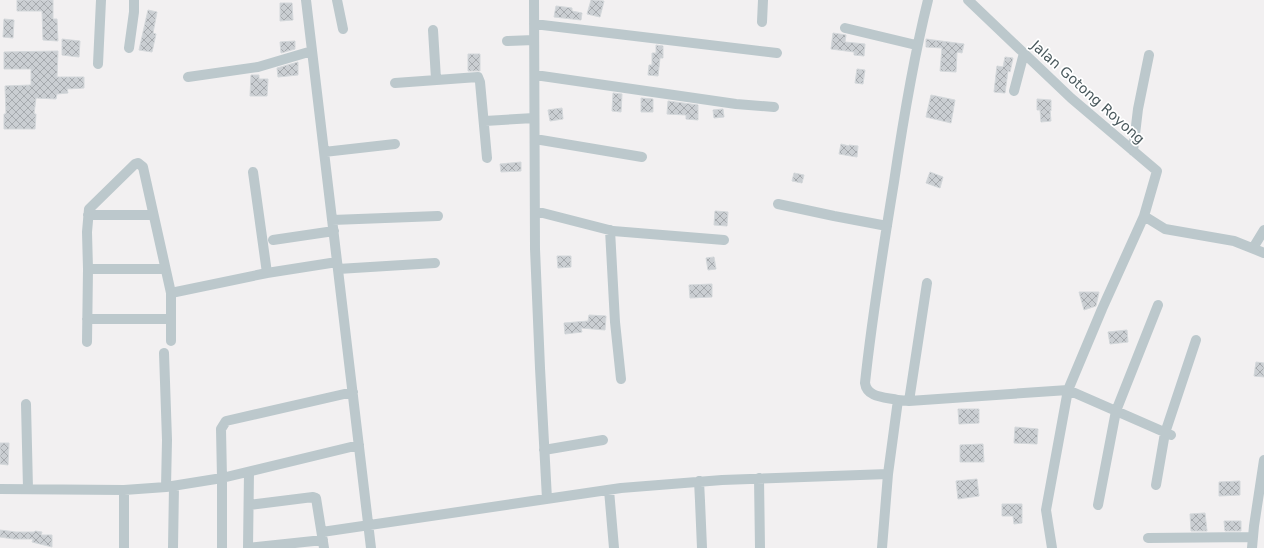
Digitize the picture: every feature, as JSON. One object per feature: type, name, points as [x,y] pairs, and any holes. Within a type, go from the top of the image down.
[{"type":"street","points":[[98,64],[101,0]]},
{"type":"street","points":[[129,48],[134,12],[134,0]]},
{"type":"street","points":[[306,0],[371,548]]},
{"type":"street","points":[[337,0],[343,30]]},
{"type":"street","points":[[534,0],[535,211],[540,368],[547,499]]},
{"type":"street","points":[[762,0],[762,22]]},
{"type":"street","points":[[928,0],[916,45],[872,318],[865,383],[868,392],[873,395],[909,401],[1068,390],[1168,434]]},
{"type":"street","name":"Jalan Gotong Royong","points":[[968,0],[1071,98],[1157,172],[1144,216]]},
{"type":"street","points":[[534,24],[776,53]]},
{"type":"street","points":[[845,28],[916,45]]},
{"type":"street","points":[[433,30],[436,80]]},
{"type":"street","points":[[507,41],[534,40]]},
{"type":"street","points":[[188,77],[258,67],[312,51]]},
{"type":"street","points":[[1014,91],[1024,53]]},
{"type":"street","points":[[1133,151],[1138,109],[1149,55]]},
{"type":"street","points":[[535,75],[736,104],[774,107]]},
{"type":"street","points":[[395,83],[478,77],[485,121],[487,158]]},
{"type":"street","points":[[485,121],[534,118]]},
{"type":"street","points":[[535,139],[642,156]]},
{"type":"street","points":[[324,152],[395,144]]},
{"type":"street","points":[[87,342],[88,215],[91,206],[138,163],[143,167],[171,293],[171,341]]},
{"type":"street","points":[[253,172],[267,273]]},
{"type":"street","points":[[778,204],[887,226]]},
{"type":"street","points":[[535,211],[610,230],[724,240]]},
{"type":"street","points":[[88,215],[153,216]]},
{"type":"street","points":[[332,220],[438,216]]},
{"type":"street","points":[[1052,548],[1046,510],[1068,390],[1102,309],[1144,216],[1165,229],[1234,241],[1264,253]]},
{"type":"street","points":[[610,230],[621,379]]},
{"type":"street","points":[[1253,248],[1264,230]]},
{"type":"street","points":[[273,240],[334,231]]},
{"type":"street","points":[[171,293],[267,273],[338,265],[435,263]]},
{"type":"street","points":[[88,269],[165,269]]},
{"type":"street","points":[[909,401],[927,283]]},
{"type":"street","points":[[1098,505],[1116,411],[1158,305]]},
{"type":"street","points":[[88,319],[172,319]]},
{"type":"street","points":[[1156,485],[1168,434],[1196,340]]},
{"type":"street","points":[[164,353],[173,548]]},
{"type":"street","points":[[222,548],[221,429],[226,421],[353,392]]},
{"type":"street","points":[[882,548],[888,474],[898,400]]},
{"type":"street","points":[[26,404],[28,489]]},
{"type":"street","points":[[544,450],[603,440]]},
{"type":"street","points":[[0,489],[124,490],[170,487],[249,472],[359,445]]},
{"type":"street","points":[[1252,548],[1264,460]]},
{"type":"street","points":[[249,472],[248,548],[323,540],[369,526],[609,490],[698,481],[888,474]]},
{"type":"street","points":[[759,478],[760,548]]},
{"type":"street","points":[[698,481],[702,548]]},
{"type":"street","points":[[124,490],[124,548]]},
{"type":"street","points":[[609,490],[614,548]]},
{"type":"street","points":[[249,505],[316,498],[323,540]]},
{"type":"street","points":[[1148,538],[1253,536]]},
{"type":"building","points":[[17,0],[53,0],[53,19],[57,19],[58,41],[43,40],[42,11],[17,11]]},
{"type":"building","points":[[591,0],[604,1],[600,17],[587,14]]},
{"type":"building","points":[[280,3],[292,3],[293,20],[280,21]]},
{"type":"building","points":[[556,6],[572,8],[572,11],[582,13],[581,20],[554,17]]},
{"type":"building","points":[[148,10],[157,12],[153,33],[156,34],[152,52],[139,50]]},
{"type":"building","points":[[4,19],[14,20],[13,38],[3,37]]},
{"type":"building","points":[[833,33],[846,35],[845,42],[865,44],[864,56],[854,55],[854,52],[831,49]]},
{"type":"building","points":[[62,39],[80,41],[79,57],[62,55]]},
{"type":"building","points":[[926,39],[964,44],[962,53],[957,52],[956,72],[940,71],[942,48],[926,47]]},
{"type":"building","points":[[295,41],[295,49],[281,53],[280,42]]},
{"type":"building","points":[[656,45],[663,46],[663,58],[660,58],[658,76],[648,75],[649,65],[652,65],[652,53],[656,53]]},
{"type":"building","points":[[58,51],[57,77],[84,77],[84,88],[67,89],[68,93],[57,94],[56,99],[36,98],[34,114],[36,114],[35,129],[4,129],[4,114],[6,114],[5,86],[31,85],[31,69],[4,69],[4,52]]},
{"type":"building","points":[[468,54],[480,54],[480,71],[468,71]]},
{"type":"building","points":[[1005,57],[1013,58],[1010,72],[1008,71],[1005,93],[994,92],[997,66],[1003,67]]},
{"type":"building","points":[[298,62],[298,75],[278,77],[277,68]]},
{"type":"building","points":[[857,69],[865,70],[863,84],[855,83]]},
{"type":"building","points":[[251,75],[259,75],[259,79],[268,79],[267,96],[250,96]]},
{"type":"building","points":[[613,93],[622,94],[621,112],[612,111]]},
{"type":"building","points":[[931,95],[955,100],[951,123],[926,117]]},
{"type":"building","points":[[641,98],[653,99],[653,112],[641,112]]},
{"type":"building","points":[[1037,99],[1051,100],[1051,121],[1041,122],[1040,110],[1037,110]]},
{"type":"building","points":[[668,101],[698,105],[698,120],[686,119],[686,115],[667,114]]},
{"type":"building","points":[[562,108],[563,119],[550,121],[548,110]]},
{"type":"building","points":[[723,109],[724,117],[714,118],[713,110]]},
{"type":"building","points":[[841,144],[858,146],[857,157],[839,154]]},
{"type":"building","points":[[521,162],[521,171],[501,172],[500,164]]},
{"type":"building","points":[[930,172],[943,177],[940,188],[926,183]]},
{"type":"building","points":[[794,173],[804,175],[802,183],[792,181]]},
{"type":"building","points":[[715,211],[728,212],[727,226],[714,225]]},
{"type":"building","points":[[557,256],[571,256],[571,267],[558,268]]},
{"type":"building","points":[[714,257],[716,269],[708,270],[706,258]]},
{"type":"building","points":[[712,284],[712,297],[690,298],[689,285]]},
{"type":"building","points":[[1079,292],[1099,292],[1096,306],[1084,310]]},
{"type":"building","points":[[589,315],[606,316],[605,330],[581,328],[582,332],[565,334],[564,323],[588,321]]},
{"type":"building","points":[[1127,330],[1128,342],[1110,344],[1108,332]]},
{"type":"building","points":[[1256,362],[1264,363],[1264,377],[1254,376]]},
{"type":"building","points":[[958,409],[979,409],[979,423],[959,424]]},
{"type":"building","points":[[1015,427],[1038,429],[1037,444],[1014,443]]},
{"type":"building","points":[[0,443],[9,443],[8,465],[0,464]]},
{"type":"building","points":[[983,444],[984,462],[960,462],[960,445]]},
{"type":"building","points":[[977,479],[979,496],[958,499],[956,481]]},
{"type":"building","points":[[1240,481],[1240,495],[1219,496],[1219,482]]},
{"type":"building","points":[[1002,504],[1022,504],[1022,523],[1014,524],[1013,516],[1002,516]]},
{"type":"building","points":[[1205,513],[1207,531],[1191,531],[1190,514]]},
{"type":"building","points":[[1224,521],[1241,521],[1241,531],[1225,531]]},
{"type":"building","points":[[0,530],[16,532],[35,531],[42,532],[41,535],[52,535],[52,547],[32,542],[33,539],[0,537]]}]
